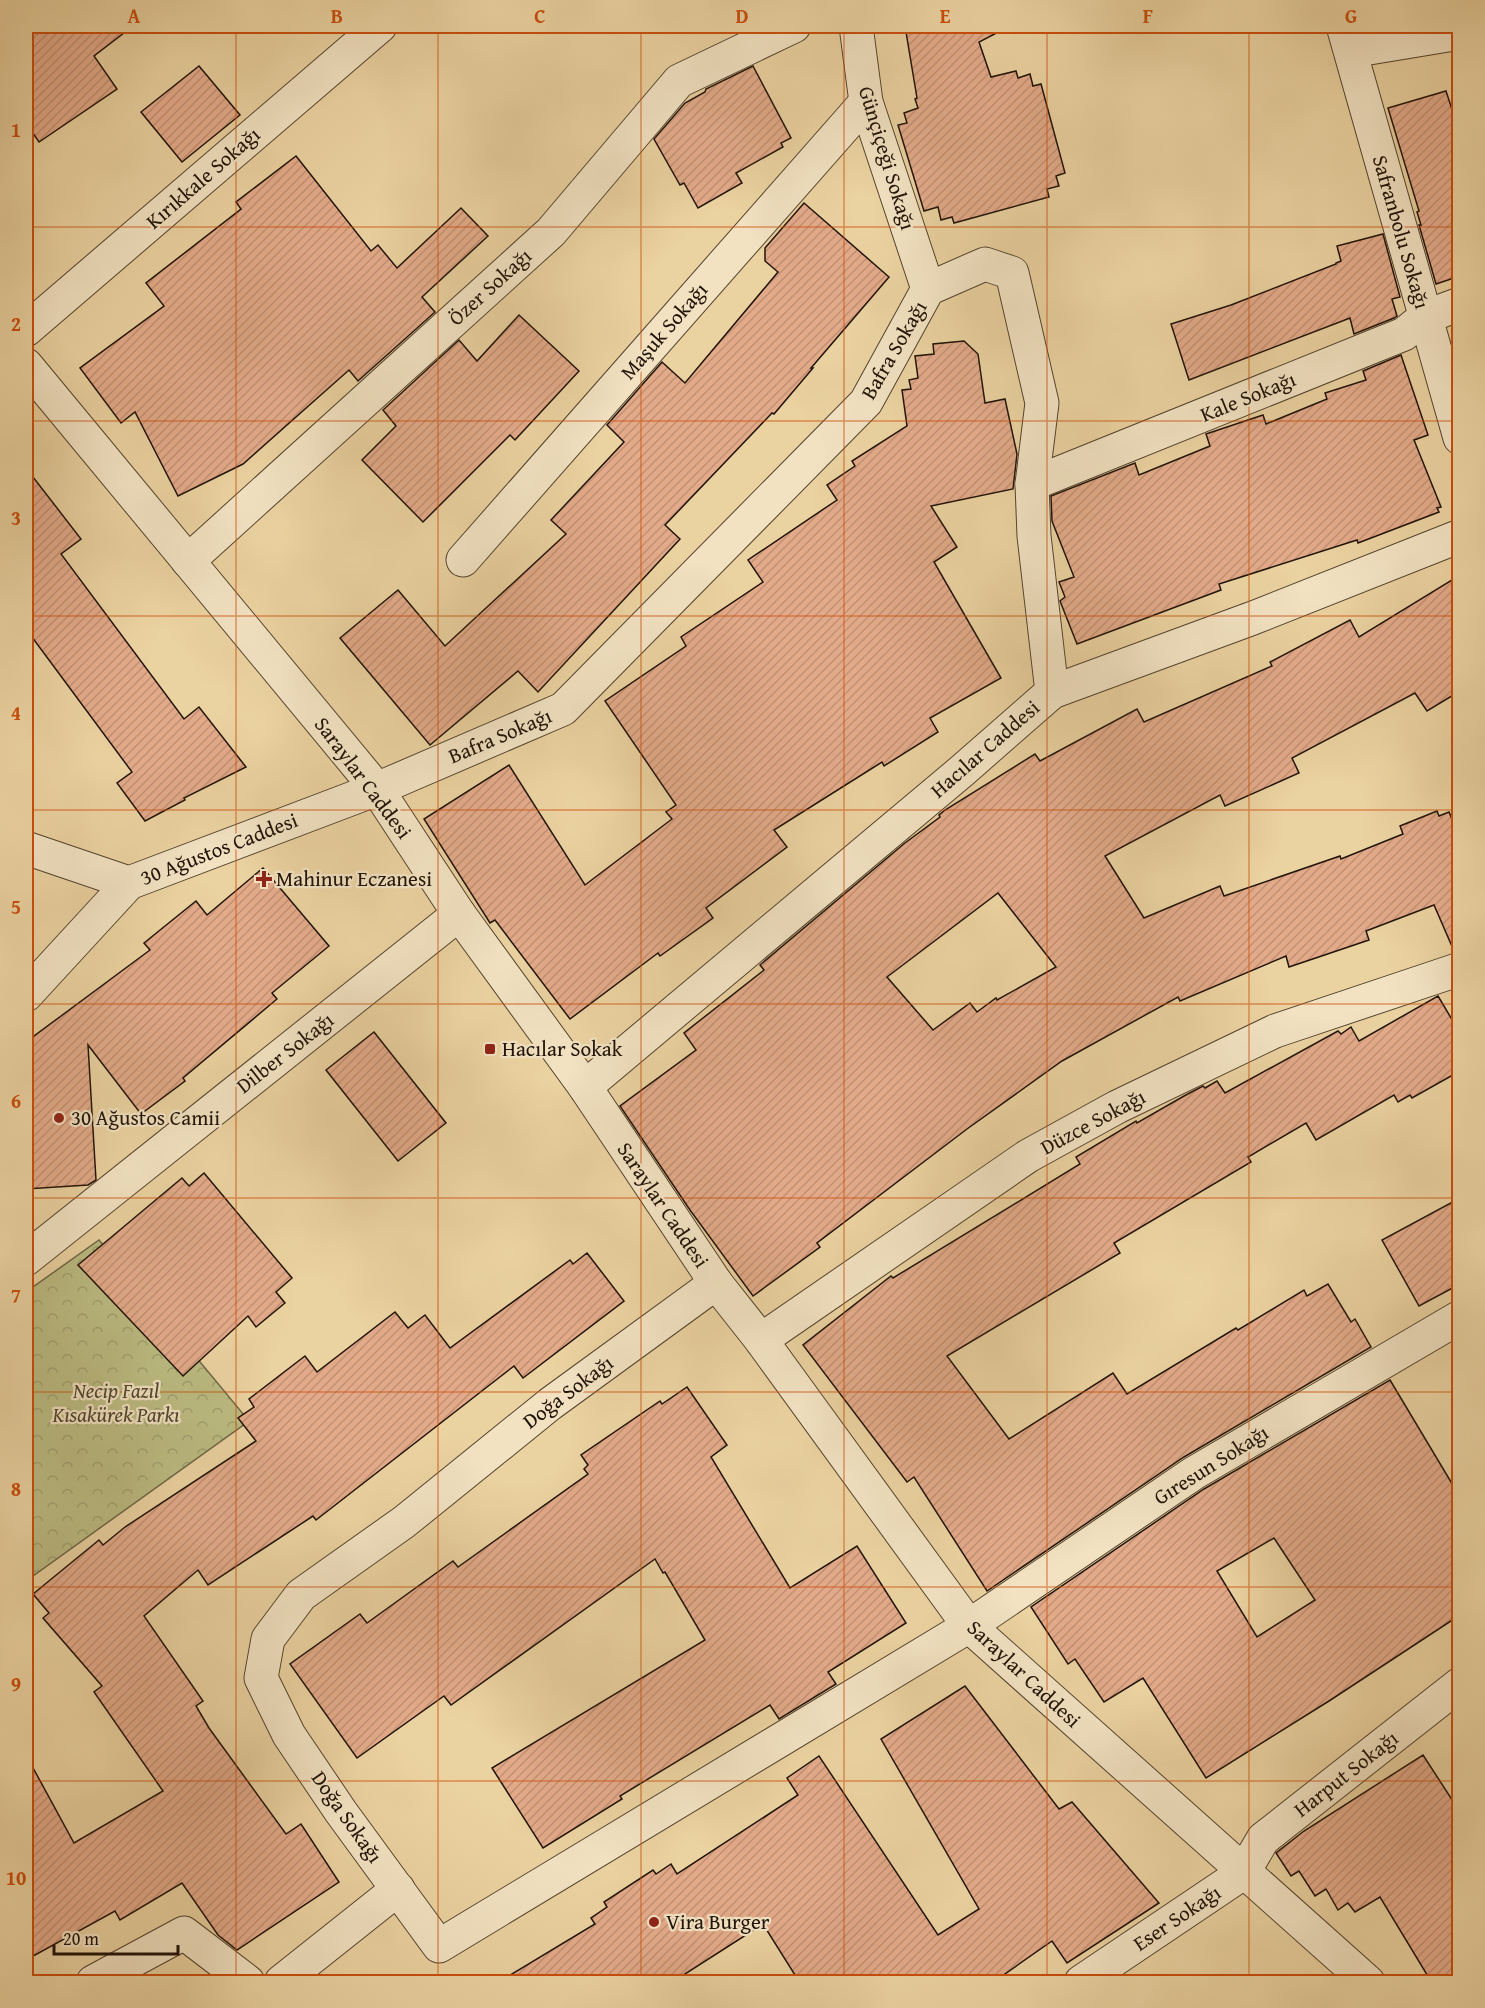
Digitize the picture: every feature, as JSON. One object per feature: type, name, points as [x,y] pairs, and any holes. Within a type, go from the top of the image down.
[{"type":"street","name":"Kırıkkale Sokağı","points":[[26,330],[380,26]]},
{"type":"street","name":"Özer Sokağı","points":[[188,561],[551,232],[679,81],[794,26]]},
{"type":"street","name":"Günçiçeği Sokağı","points":[[856,26],[866,102],[928,289]]},
{"type":"street","points":[[1347,38],[1460,33]]},
{"type":"street","name":"Safranbolu Sokağı","points":[[1347,38],[1460,438]]},
{"type":"street","name":"Maşuk Sokağı","points":[[463,560],[866,102]]},
{"type":"street","name":"Bafra Sokağı","points":[[377,789],[563,709],[866,402],[928,289],[985,264],[1012,273],[1042,403],[1032,484],[1034,536],[1052,692]]},
{"type":"street","name":"Kale Sokağı","points":[[1032,484],[1404,334],[1425,317],[1460,304]]},
{"type":"street","name":"Saraylar Caddesi","points":[[26,365],[377,789],[459,914],[585,1087],[716,1283],[761,1340],[969,1626],[1368,1983]]},
{"type":"street","name":"Hacılar Caddesi","points":[[585,1087],[1052,692],[1253,618],[1460,536]]},
{"type":"street","name":"30 Ağustos Caddesi","points":[[26,848],[129,883],[377,789]]},
{"type":"street","points":[[26,994],[129,883]]},
{"type":"street","name":"Dilber Sokağı","points":[[26,1259],[459,914]]},
{"type":"street","name":"Düzce Sokağı","points":[[761,1340],[1028,1156],[1117,1107],[1275,1032],[1460,969]]},
{"type":"street","name":"Doğa Sokağı","points":[[716,1283],[550,1404],[404,1522],[301,1595],[268,1639],[261,1678],[289,1735],[341,1812],[440,1946],[969,1626]]},
{"type":"street","name":"Gıresun Sokağı","points":[[969,1626],[1194,1473],[1460,1317]]},
{"type":"street","name":"Harput Sokağı","points":[[1244,1873],[1263,1839],[1460,1684]]},
{"type":"street","name":"Eser Sokağı","points":[[1081,1983],[1244,1873]]},
{"type":"street","points":[[281,1983],[398,1889]]},
{"type":"street","points":[[93,1983],[184,1933],[248,1983]]},
{"type":"green space","name":"Necip Fazıl Kısakürek Parkı","points":[[99,1240],[249,1421],[26,1581],[26,1292]]},
{"type":"building","points":[[26,26],[133,26],[94,56],[117,89],[39,142],[26,123]]},
{"type":"building","points":[[905,26],[1010,26],[979,42],[991,77],[1016,71],[1018,78],[1030,74],[1033,86],[1041,84],[1065,173],[1056,176],[1059,186],[1047,189],[1049,197],[954,223],[952,217],[941,220],[938,207],[924,211],[898,125],[907,123],[904,113],[918,108]]},
{"type":"building","points":[[199,66],[240,115],[182,162],[141,112]]},
{"type":"building","points":[[753,66],[791,138],[781,143],[783,147],[736,173],[742,183],[698,208],[684,183],[680,185],[654,139],[685,103],[705,92],[706,89]]},
{"type":"building","points":[[1446,91],[1460,134],[1460,276],[1436,284],[1419,225],[1421,225],[1417,212],[1419,211],[1388,108]]},
{"type":"building","points":[[296,156],[371,251],[378,245],[397,268],[461,208],[488,236],[422,297],[435,312],[358,381],[349,370],[243,464],[178,496],[135,412],[121,423],[80,368],[164,306],[146,283],[241,209],[236,202]]},
{"type":"building","points":[[804,203],[889,277],[774,414],[772,413],[665,525],[680,539],[538,692],[518,671],[430,745],[340,638],[398,590],[445,646],[566,534],[551,520],[624,442],[607,425],[662,362],[685,383],[778,272],[765,261],[765,248]]},
{"type":"building","points":[[1383,234],[1400,297],[1392,299],[1397,316],[1354,334],[1350,318],[1189,380],[1171,324],[1231,305],[1336,264],[1341,261],[1337,246]]},
{"type":"building","points":[[519,315],[579,371],[515,440],[510,435],[423,522],[362,460],[396,426],[383,410],[459,340],[477,361]]},
{"type":"building","points":[[964,341],[978,354],[985,403],[1005,399],[1017,454],[1013,489],[931,506],[957,547],[934,562],[1001,678],[930,718],[938,732],[884,766],[882,762],[774,830],[787,847],[706,908],[713,918],[660,956],[658,953],[570,1019],[495,920],[490,923],[424,819],[509,765],[585,885],[672,819],[666,812],[676,805],[605,701],[686,646],[681,637],[763,582],[748,560],[837,500],[827,485],[855,466],[852,461],[907,426],[902,390],[911,389],[909,380],[918,378],[915,356],[934,354],[933,344]]},
{"type":"building","points":[[1401,355],[1428,435],[1414,440],[1441,507],[1437,508],[1439,512],[1358,543],[1357,540],[1219,584],[1221,590],[1077,644],[1060,601],[1065,597],[1059,582],[1074,577],[1052,521],[1051,496],[1135,463],[1139,475],[1210,446],[1206,434],[1263,415],[1266,424],[1327,399],[1325,393],[1366,380],[1363,371]]},
{"type":"building","points":[[26,468],[81,539],[61,554],[184,719],[199,707],[246,767],[184,798],[185,800],[145,821],[117,783],[132,772],[26,629]]},
{"type":"building","points":[[1460,575],[1460,691],[1427,711],[1415,693],[1292,758],[1299,773],[1225,806],[1220,795],[1105,856],[1144,918],[1220,886],[1224,896],[1340,856],[1341,859],[1403,834],[1400,826],[1437,811],[1439,816],[1449,812],[1460,838],[1460,951],[1454,951],[1434,905],[1366,931],[1369,940],[1289,967],[1286,956],[1180,1001],[1178,997],[1062,1061],[967,1129],[817,1243],[820,1247],[753,1296],[690,1210],[620,1106],[696,1050],[684,1033],[764,970],[760,965],[905,843],[940,817],[939,815],[945,810],[1035,754],[1040,761],[1137,709],[1144,722],[1272,666],[1270,662],[1350,620],[1359,637]],"holes":[[[998,893],[1056,967],[997,1000],[996,998],[977,1012],[970,1003],[933,1030],[887,977]]]},
{"type":"building","points":[[263,868],[329,946],[272,993],[277,999],[183,1078],[185,1081],[141,1114],[88,1045],[96,1180],[88,1185],[26,1189],[26,1042],[150,950],[144,943],[196,901],[207,915]]},
{"type":"building","points":[[1438,996],[1460,1033],[1460,1071],[1412,1098],[1410,1095],[1398,1102],[1394,1095],[1316,1140],[1306,1123],[1248,1157],[1251,1162],[1114,1243],[1120,1253],[947,1356],[1009,1439],[1113,1373],[1127,1394],[1304,1290],[1307,1296],[1328,1284],[1351,1322],[1355,1319],[1371,1347],[1184,1457],[987,1591],[914,1477],[907,1482],[803,1345],[891,1276],[893,1278],[1080,1164],[1076,1157],[1136,1121],[1137,1123],[1203,1086],[1205,1088],[1217,1081],[1225,1093],[1338,1031],[1341,1034],[1351,1027],[1359,1041]]},
{"type":"building","points":[[374,1032],[446,1123],[398,1161],[326,1070]]},
{"type":"building","points":[[204,1173],[292,1278],[276,1292],[285,1303],[256,1327],[248,1316],[183,1376],[78,1265],[182,1178],[189,1186]]},
{"type":"building","points":[[1460,1198],[1460,1284],[1419,1306],[1382,1240]]},
{"type":"building","points":[[587,1253],[624,1301],[523,1378],[514,1366],[316,1520],[313,1516],[208,1585],[198,1570],[144,1616],[203,1701],[196,1706],[209,1728],[286,1834],[301,1824],[339,1882],[237,1950],[218,1935],[182,1883],[120,1920],[115,1911],[26,1960],[26,1755],[74,1843],[163,1791],[94,1692],[102,1686],[43,1618],[49,1613],[33,1594],[99,1540],[103,1545],[125,1527],[256,1441],[238,1418],[254,1407],[249,1399],[305,1356],[317,1372],[395,1312],[408,1328],[425,1315],[450,1348],[570,1260],[573,1264]]},
{"type":"building","points":[[1390,1380],[1460,1497],[1460,1615],[1206,1778],[1143,1678],[1104,1702],[1075,1659],[1068,1664],[1031,1607],[1204,1489]],"holes":[[[1274,1538],[1315,1600],[1257,1637],[1217,1571]]]},
{"type":"building","points":[[687,1387],[727,1445],[711,1457],[790,1588],[857,1546],[906,1623],[828,1672],[836,1684],[779,1719],[770,1705],[620,1796],[622,1799],[543,1848],[492,1768],[705,1640],[655,1559],[451,1705],[444,1696],[357,1758],[290,1664],[360,1614],[367,1623],[453,1561],[458,1567],[588,1474],[584,1469],[588,1465],[581,1455],[660,1401],[662,1404]]},
{"type":"building","points":[[965,1686],[1059,1809],[1072,1802],[1159,1903],[1067,1963],[1052,1941],[992,1983],[800,1983],[763,1924],[671,1983],[497,1983],[595,1924],[591,1918],[607,1907],[604,1902],[653,1870],[656,1874],[671,1864],[677,1874],[798,1795],[787,1778],[819,1756],[938,1935],[979,1909],[881,1739]]},
{"type":"building","points":[[1423,1755],[1460,1812],[1460,1983],[1432,1983],[1380,1897],[1355,1912],[1348,1903],[1338,1910],[1326,1889],[1315,1896],[1299,1871],[1291,1876],[1276,1853],[1304,1831]]},
{"type":"place","name":"Mahinur Eczanesi","points":[[264,879]]},
{"type":"place","name":"Hacılar Sokak","points":[[490,1049]]},
{"type":"place","name":"30 Ağustos Camii","points":[[59,1118]]},
{"type":"place","name":"Vira Burger","points":[[654,1922]]}]
